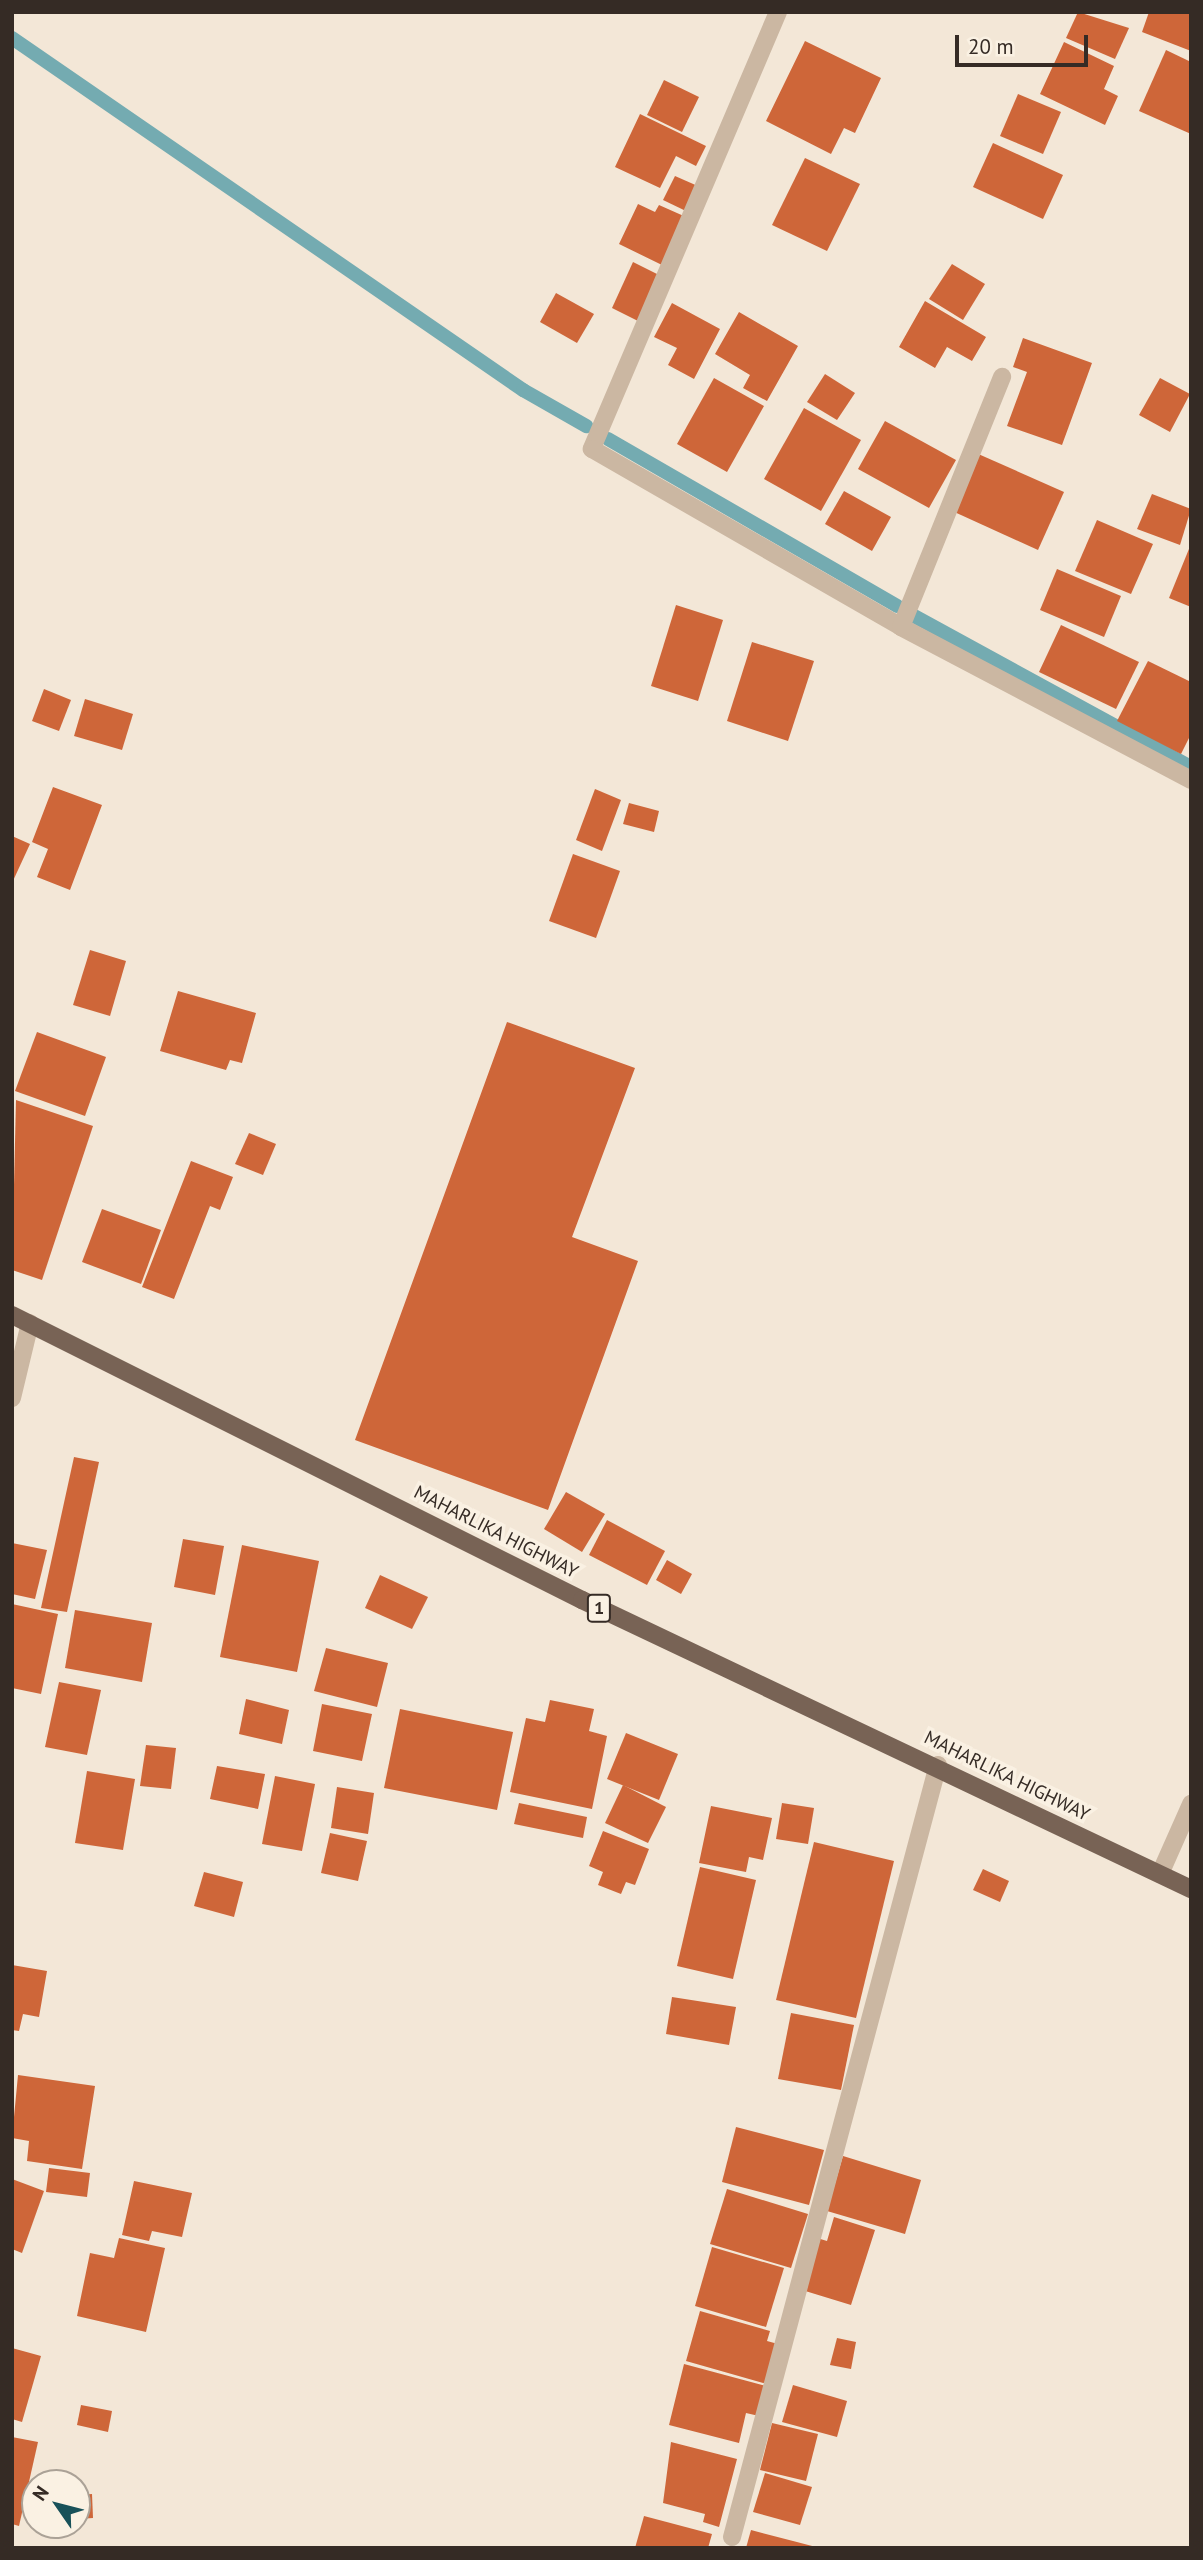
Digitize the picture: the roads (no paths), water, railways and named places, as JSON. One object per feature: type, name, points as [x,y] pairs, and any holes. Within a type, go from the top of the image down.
[{"type":"main road","name":"MAHARLIKA HIGHWAY","points":[[12,1315],[582,1600],[938,1765],[1191,1889]]},
{"type":"street","points":[[778,12],[592,449],[901,627],[1191,780]]},
{"type":"street","points":[[901,627],[1002,377]]},
{"type":"street","points":[[12,1398],[30,1322]]},
{"type":"street","points":[[732,2537],[938,1765]]},
{"type":"street","points":[[1160,1874],[1191,1804]]},
{"type":"waterway","points":[[12,38],[523,390],[586,426]]},
{"type":"waterway","points":[[608,439],[897,606]]},
{"type":"waterway","points":[[914,616],[1191,767]]}]
